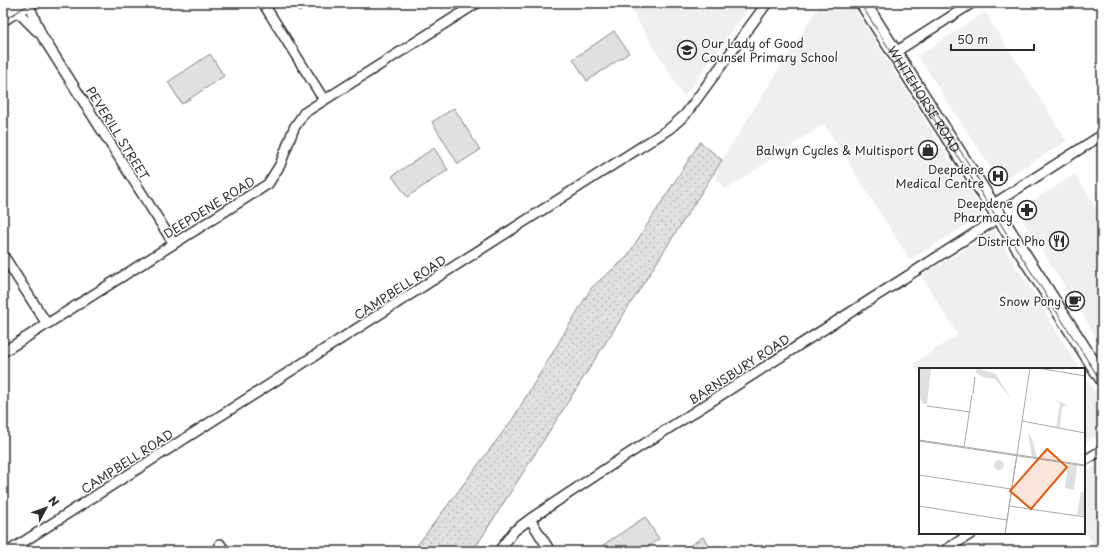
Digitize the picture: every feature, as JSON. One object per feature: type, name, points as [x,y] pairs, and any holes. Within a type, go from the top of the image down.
[{"type":"main road","name":"WHITEHORSE ROAD","points":[[863,3],[1102,378]]},
{"type":"main road","points":[[3,18],[24,5]]},
{"type":"street","points":[[263,3],[324,100]]},
{"type":"street","name":"DEEPDENE ROAD","points":[[3,352],[268,184],[280,165],[294,128],[304,114],[477,3]]},
{"type":"street","name":"CAMPBELL ROAD","points":[[9,551],[669,129],[685,116],[767,3]]},
{"type":"street","points":[[894,53],[972,3]]},
{"type":"street","name":"PEVERILL STREET","points":[[24,5],[42,36]]},
{"type":"street","name":"PEVERILL STREET","points":[[24,5],[42,36],[174,244]]},
{"type":"street","points":[[992,205],[1102,135]]},
{"type":"street","name":"BARNSBURY ROAD","points":[[499,551],[514,531],[530,519],[619,460],[1000,217]]},
{"type":"street","points":[[3,255],[47,324]]},
{"type":"street","points":[[1085,461],[1102,450]]},
{"type":"street","points":[[530,519],[550,551]]},
{"type":"street","points":[[944,551],[970,534]]},
{"type":"shaded area","points":[[293,3],[313,3],[299,12]]},
{"type":"shaded area","name":"Our Lady of Good Counsel Primary School","points":[[627,3],[752,3],[684,97]]},
{"type":"shaded area","points":[[821,3],[851,3],[984,214],[910,260],[824,124],[725,190],[713,174]]},
{"type":"shaded area","points":[[985,12],[1067,141],[1000,182],[918,56]]},
{"type":"shaded area","points":[[614,31],[629,53],[587,81],[573,59]]},
{"type":"shaded area","points":[[210,54],[224,76],[182,104],[168,82]]},
{"type":"shaded area","points":[[454,108],[480,150],[458,164],[432,122]]},
{"type":"shaded area","points":[[700,142],[722,160],[473,551],[413,551],[512,420],[592,287],[626,258]]},
{"type":"shaded area","points":[[434,148],[448,170],[407,197],[392,176]]},
{"type":"shaded area","points":[[1075,174],[1102,217],[1102,346],[1017,211]]},
{"type":"shaded area","points":[[994,231],[1079,368],[919,368],[919,372],[914,363],[958,335],[921,276]]},
{"type":"shaded area","points":[[1085,377],[1102,404],[1102,432],[1085,443]]},
{"type":"shaded area","points":[[1102,462],[1102,547],[1097,550],[1085,531],[1085,472]]},
{"type":"shaded area","points":[[645,517],[659,539],[642,551],[607,551],[603,545]]},
{"type":"shaded area","points":[[703,537],[712,551],[682,551]]},
{"type":"tram line","points":[[3,21],[31,3]]},
{"type":"tram line","points":[[860,3],[1102,383]]},
{"type":"tram line","points":[[932,106],[980,182]]},
{"type":"place","name":"Our Lady of Good Counsel Primary School","points":[[687,50]]},
{"type":"place","name":"Balwyn Cycles & Multisport","points":[[928,150]]},
{"type":"place","name":"Deepdene Medical Centre","points":[[998,176]]},
{"type":"place","name":"Deepdene Pharmacy","points":[[1027,210]]},
{"type":"place","name":"District Pho","points":[[1059,241]]},
{"type":"place","name":"Snow Pony","points":[[1075,301]]}]
